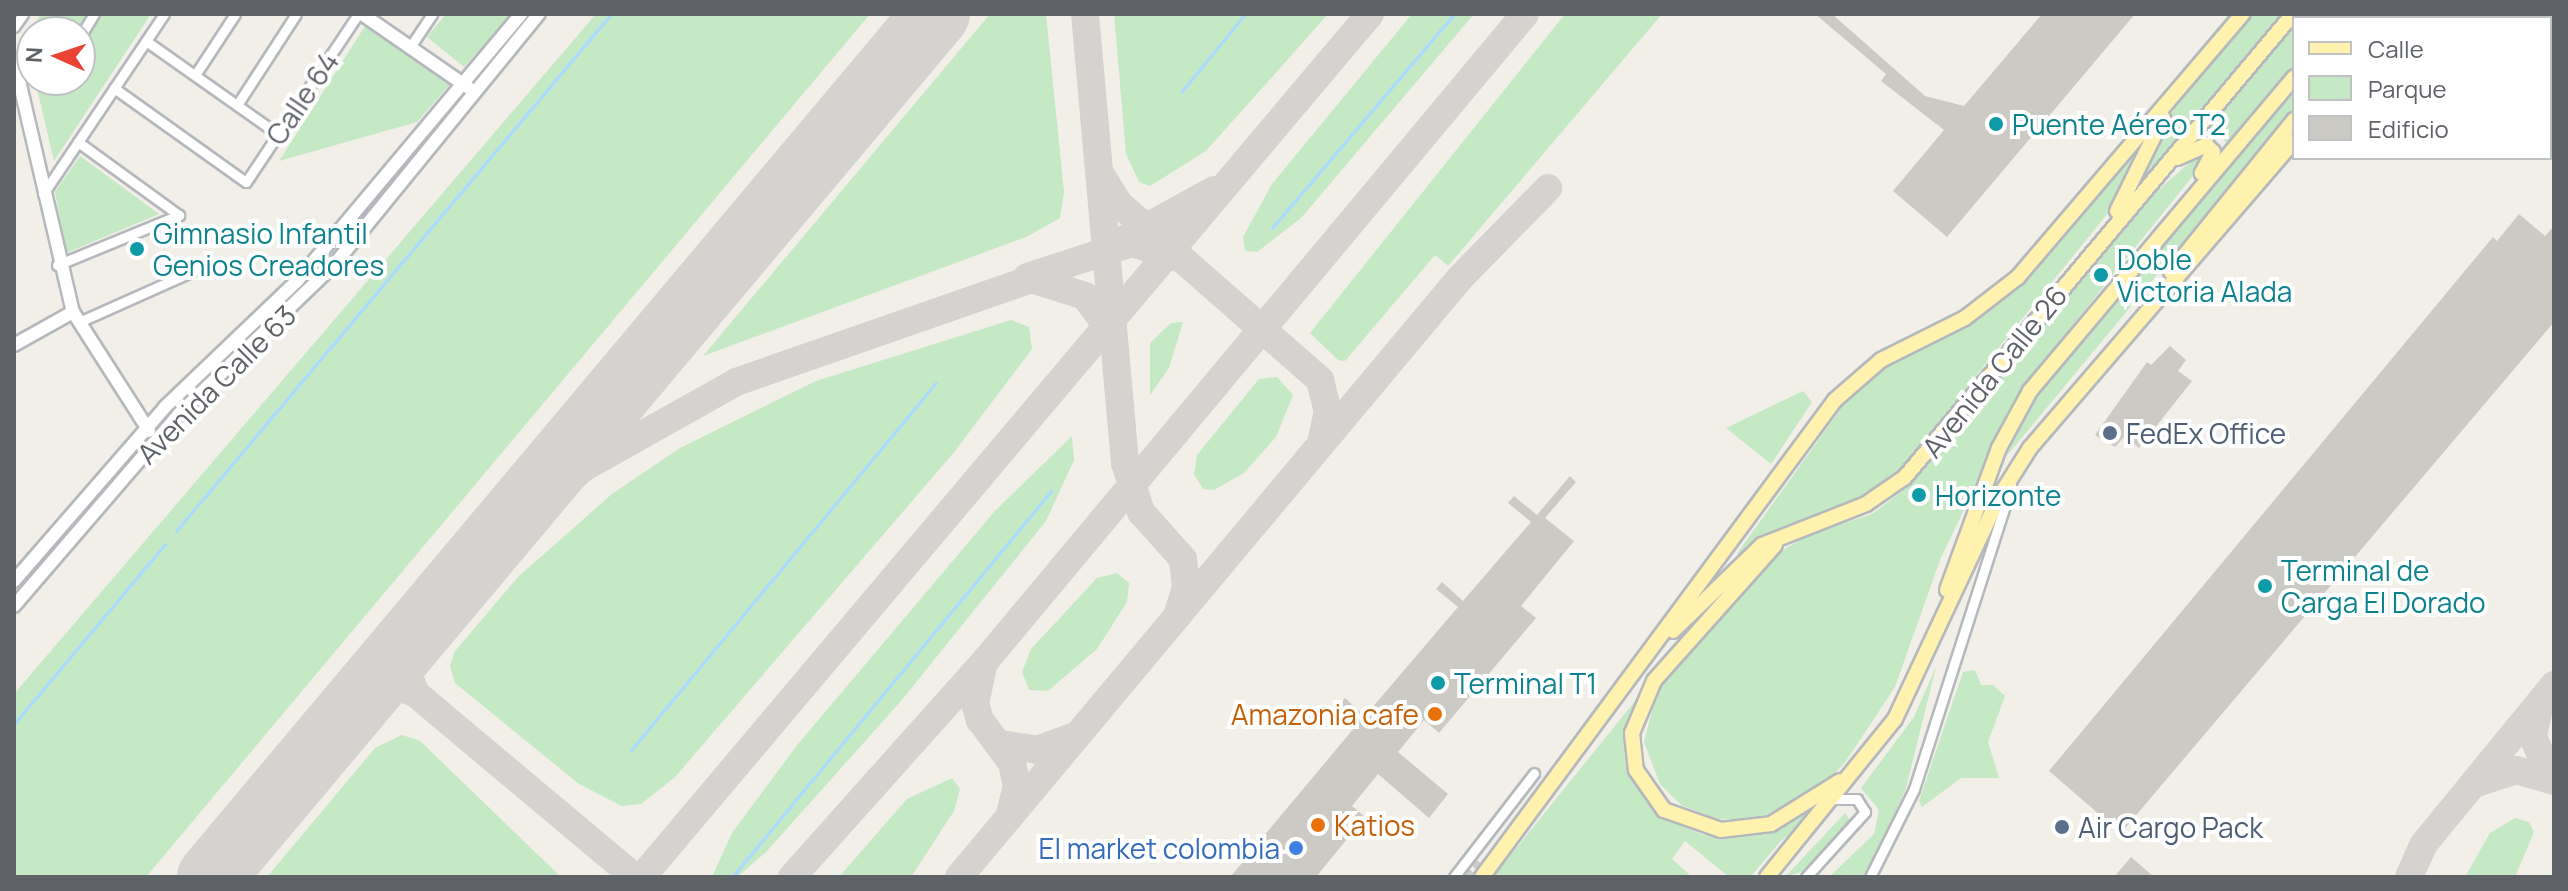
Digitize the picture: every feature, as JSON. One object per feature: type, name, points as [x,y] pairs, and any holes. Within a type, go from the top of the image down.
[{"type":"main road","points":[[360,14],[475,92]]},
{"type":"main road","name":"Avenida Calle 63","points":[[14,581],[146,427],[297,281],[521,14]]},
{"type":"main road","name":"Avenida Calle 63","points":[[14,606],[155,440],[317,284],[539,14]]},
{"type":"main road","name":"Avenida Calle 26","points":[[1482,877],[1835,400],[1881,360],[1965,318],[2018,277],[2243,14]]},
{"type":"main road","name":"Avenida Calle 26","points":[[1643,662],[1750,553],[1798,528],[1866,504],[1905,477],[2293,14]]},
{"type":"main road","points":[[14,59],[19,110],[43,194],[57,265],[76,317],[155,440]]},
{"type":"main road","name":"Avenida Calle 26","points":[[1915,677],[1990,470],[2021,404],[2292,79]]},
{"type":"main road","points":[[2090,254],[2172,100]]},
{"type":"main road","name":"Avenida Calle 26","points":[[1767,877],[1868,756],[1915,677],[2016,468],[2292,123]]},
{"type":"main road","name":"Avenida Calle 26","points":[[2119,339],[2292,143]]},
{"type":"main road","points":[[2163,167],[2198,145],[2213,152],[2174,217]]},
{"type":"main road","points":[[14,345],[76,317]]},
{"type":"main road","points":[[1798,528],[1744,574],[1654,681],[1632,733],[1636,770],[1653,801],[1676,818],[1738,829],[1771,824],[1809,806],[1868,756]]},
{"type":"street","points":[[14,27],[23,14]]},
{"type":"street","points":[[43,194],[164,14]]},
{"type":"street","points":[[195,75],[235,14]]},
{"type":"street","points":[[237,105],[296,14]]},
{"type":"street","name":"Calle 64","points":[[114,88],[246,182],[360,14]]},
{"type":"street","points":[[410,47],[432,14]]},
{"type":"street","points":[[146,41],[278,134]]},
{"type":"street","points":[[57,265],[179,215],[78,142]]},
{"type":"street","points":[[76,317],[195,270]]},
{"type":"street","name":"Avenida Calle 26","points":[[1870,877],[1914,789],[2016,468]]},
{"type":"street","points":[[1446,877],[1534,773]]},
{"type":"street","points":[[1806,877],[1865,812],[1857,799],[1835,799]]},
{"type":"street","points":[[1454,877],[1469,853]]},
{"type":"green space","points":[[151,14],[54,161],[39,96],[96,96],[96,16],[40,16]]},
{"type":"green space","points":[[446,14],[511,14],[464,67],[427,37]]},
{"type":"green space","points":[[596,14],[870,14],[146,877],[14,877],[14,694]]},
{"type":"green space","points":[[990,14],[1046,14],[1064,192],[1060,218],[1026,237],[703,356]]},
{"type":"green space","points":[[1114,14],[1328,14],[1206,151],[1150,186],[1139,182],[1126,154]]},
{"type":"green space","points":[[1412,14],[1474,14],[1301,218],[1257,252],[1245,251],[1243,237],[1272,184]]},
{"type":"green space","points":[[1565,14],[1662,14],[1448,266],[1435,255],[1345,361],[1338,360],[1310,333]]},
{"type":"green space","points":[[2229,14],[2236,14],[2030,259],[1995,291],[1914,341],[1992,289],[2027,257]]},
{"type":"green space","points":[[2251,14],[2284,14],[2138,186],[2176,105]]},
{"type":"green space","points":[[367,23],[451,83],[417,122],[279,161]]},
{"type":"green space","points":[[2292,24],[2292,69],[2227,146],[2220,131],[2205,129]]},
{"type":"green space","points":[[2292,91],[2292,112],[2005,458],[2039,393]]},
{"type":"green space","points":[[2147,139],[2108,213],[1890,482],[1736,555],[1860,382],[2024,279]]},
{"type":"green space","points":[[2202,152],[2200,167],[2022,388],[1940,560],[1895,687],[1846,761],[1827,783],[1755,821],[1717,819],[1681,805],[1660,784],[1644,742],[1659,684],[1765,560],[1811,534],[1872,514],[1909,486],[2149,198]]},
{"type":"green space","points":[[80,156],[159,214],[66,253],[55,192]]},
{"type":"green space","points":[[1011,320],[1029,327],[1032,349],[955,451],[675,777],[641,804],[622,806],[579,784],[455,683],[450,666],[455,651],[518,577],[612,494],[680,448],[816,381]]},
{"type":"green space","points":[[1183,322],[1169,368],[1150,395],[1150,343],[1171,323]]},
{"type":"green space","points":[[1277,377],[1293,395],[1276,437],[1244,473],[1214,490],[1203,489],[1194,474],[1197,455],[1259,379]]},
{"type":"green space","points":[[1803,391],[1812,402],[1771,464],[1726,428]]},
{"type":"green space","points":[[1072,436],[1074,460],[1046,521],[901,701],[766,852],[737,877],[712,877],[732,833],[798,744],[995,511]]},
{"type":"green space","points":[[1117,573],[1129,583],[1127,602],[1097,649],[1048,691],[1029,690],[1022,672],[1031,649],[1097,578]]},
{"type":"green space","points":[[1936,667],[1906,788],[1877,854],[1862,877],[1829,877],[1874,834],[1879,810],[1861,788],[1914,717]]},
{"type":"green space","points":[[1975,670],[1981,685],[1993,685],[2005,696],[1988,742],[1999,778],[1961,778],[1922,807],[1919,801],[1963,672]]},
{"type":"green space","points":[[1635,701],[1627,733],[1634,778],[1651,804],[1675,823],[1703,835],[1756,833],[1786,825],[1832,799],[1780,842],[1750,877],[1729,877],[1685,841],[1672,859],[1692,877],[1493,877]]},
{"type":"green space","points":[[402,735],[420,741],[561,877],[267,877],[375,748]]},
{"type":"green space","points":[[952,778],[960,789],[954,811],[911,877],[839,877],[907,799]]},
{"type":"green space","points":[[1845,813],[1851,822],[1807,870],[1785,877]]},
{"type":"green space","points":[[2515,818],[2529,822],[2534,832],[2515,877],[2465,877],[2490,833]]},
{"type":"building","name":"Puente Aéreo T2","points":[[1815,14],[1832,14],[1925,96],[1964,106],[2042,14],[2135,14],[1947,237],[1893,191],[1944,130],[1881,81],[1886,74]]},
{"type":"building","name":"Terminal de Carga El Dorado","points":[[2519,214],[2545,236],[2554,226],[2554,322],[2121,833],[2049,771],[2493,237],[2497,241]]},
{"type":"building","points":[[2170,346],[2186,360],[2178,371],[2192,381],[2139,448],[2125,436],[2115,447],[2095,435],[2147,362],[2151,365]]},
{"type":"building","name":"Terminal T1","points":[[1570,476],[1576,482],[1545,518],[1574,541],[1521,606],[1536,618],[1439,733],[1424,720],[1398,752],[1448,794],[1429,818],[1378,774],[1352,806],[1365,817],[1316,877],[1230,877],[1242,863],[1221,844],[1226,838],[1247,856],[1360,721],[1340,704],[1345,698],[1365,716],[1458,607],[1436,589],[1442,582],[1463,601],[1531,522],[1508,503],[1514,496],[1537,515]]},
{"type":"building","points":[[2131,857],[2154,877],[2114,877]]},
{"type":"waterway","points":[[176,531],[611,14]]},
{"type":"waterway","points":[[1182,91],[1245,14]]},
{"type":"waterway","points":[[1272,228],[1454,14]]},
{"type":"waterway","points":[[631,750],[936,383]]},
{"type":"waterway","points":[[732,877],[1051,491]]},
{"type":"waterway","points":[[14,724],[165,544]]},
{"type":"taxiway","points":[[1085,14],[1125,463],[1141,512],[1183,559],[1186,588],[1179,610]]},
{"type":"taxiway","points":[[642,877],[1370,14]]},
{"type":"taxiway","points":[[792,877],[986,660],[1525,14]]},
{"type":"taxiway","points":[[1101,175],[1119,204],[1162,241]]},
{"type":"taxiway","points":[[959,877],[1460,278],[1548,188]]},
{"type":"taxiway","points":[[1121,241],[1214,190]]},
{"type":"taxiway","points":[[1027,277],[1132,243],[1182,259],[1320,380],[1328,411],[1322,440]]},
{"type":"taxiway","points":[[464,577],[583,468],[736,382],[1031,279],[1085,296],[1109,329]]},
{"type":"taxiway","points":[[412,638],[406,668],[415,693],[634,877]]},
{"type":"taxiway","points":[[983,666],[975,703],[980,720],[1012,763],[1017,786],[1010,814]]},
{"type":"taxiway","points":[[366,693],[391,684],[415,693]]},
{"type":"taxiway","points":[[2409,877],[2423,845],[2554,685]]},
{"type":"taxiway","points":[[2539,708],[2533,737],[2552,780]]},
{"type":"taxiway","points":[[1001,744],[1037,750],[1073,737]]},
{"type":"taxiway","points":[[2474,784],[2516,770],[2554,781]]},
{"type":"runway","points":[[211,877],[936,14]]},
{"type":"tunnel","points":[[1465,877],[1479,861]]},
{"type":"place","name":"Puente Aéreo T2","points":[[1996,124]]},
{"type":"place","name":"Gimnasio Infantil Genios Creadores","points":[[137,249]]},
{"type":"place","name":"Doble Victoria Alada","points":[[2101,275]]},
{"type":"place","name":"FedEx Office","points":[[2110,433]]},
{"type":"place","name":"Horizonte","points":[[1919,495]]},
{"type":"place","name":"Terminal de Carga El Dorado","points":[[2265,586]]},
{"type":"place","name":"Terminal T1","points":[[1438,683]]},
{"type":"place","name":"Amazonia cafe","points":[[1435,714]]},
{"type":"place","name":"Katios","points":[[1318,825]]},
{"type":"place","name":"Air Cargo Pack","points":[[2062,827]]},
{"type":"place","name":"El market colombia","points":[[1296,848]]}]
